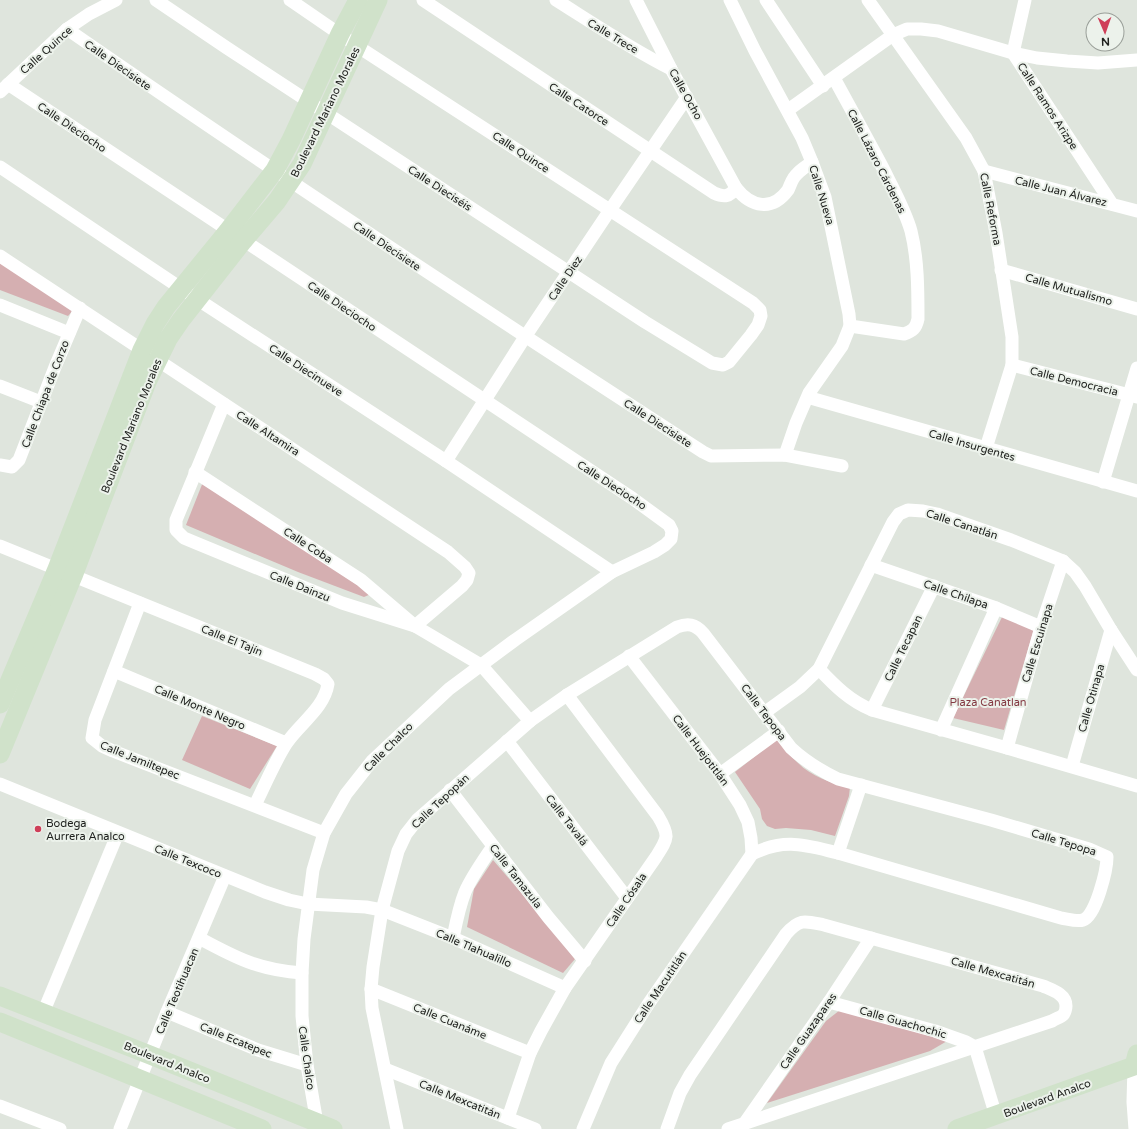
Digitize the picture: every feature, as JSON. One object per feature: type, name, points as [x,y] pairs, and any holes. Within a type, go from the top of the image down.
[{"type":"street","name":"Calle Quince","points":[[4,88],[67,29],[89,14],[116,0]]},
{"type":"street","name":"Calle Dieciséis","points":[[156,0],[645,322],[703,358],[723,365],[728,362]]},
{"type":"street","name":"Calle Quince","points":[[290,0],[357,46],[754,303],[760,310],[761,316],[758,325],[728,362]]},
{"type":"street","name":"Boulevard Mariano Morales","points":[[149,355],[168,339],[197,299],[275,170],[310,102],[340,34],[358,0]]},
{"type":"street","name":"Boulevard Mariano Morales","points":[[0,754],[65,572],[149,355],[155,324],[181,288],[236,236],[277,201],[291,182],[302,164],[327,113],[378,0]]},
{"type":"street","name":"Calle Catorce","points":[[422,0],[719,195],[729,195],[736,188]]},
{"type":"street","name":"Calle Trece","points":[[556,0],[651,59],[671,69]]},
{"type":"street","name":"Calle Ocho","points":[[636,0],[671,69],[736,188],[741,194],[751,202],[758,204],[770,203],[781,197],[788,190],[796,174],[812,162]]},
{"type":"street","name":"Calle Nueva","points":[[730,0],[755,51],[802,138],[825,197],[846,297],[850,326],[842,346],[811,391],[796,423],[785,455]]},
{"type":"street","name":"Calle Lázaro Cárdenas","points":[[766,0],[828,82],[894,190],[911,230],[916,266],[918,319],[916,326],[911,332],[904,334],[850,326]]},
{"type":"street","name":"Calle Reforma","points":[[868,0],[966,138],[984,172],[996,233],[1012,337],[1012,365],[986,448]]},
{"type":"street","name":"Calle Ramos Arizpe","points":[[1025,0],[1013,53],[1112,204]]},
{"type":"street","name":"Calle Diecisiete","points":[[67,29],[160,94],[291,182],[525,337],[698,449],[711,456],[785,455]]},
{"type":"street","points":[[788,110],[893,35],[907,29],[938,31],[1013,53],[1037,58],[1098,62],[1137,60]]},
{"type":"street","name":"Calle Dieciocho","points":[[4,88],[236,236],[485,401],[659,517],[669,525],[672,531]]},
{"type":"street","name":"Calle Diez","points":[[446,461],[525,337],[687,97]]},
{"type":"street","name":"Calle Diecinueve","points":[[0,167],[197,299],[446,461],[612,572]]},
{"type":"street","name":"Calle Juan Álvarez","points":[[984,172],[1137,211]]},
{"type":"street","name":"Calle Altamira","points":[[0,256],[448,552],[465,567],[469,573],[467,580],[462,586],[415,626]]},
{"type":"street","name":"Calle Mutualismo","points":[[1001,270],[1137,309]]},
{"type":"street","points":[[0,305],[69,333]]},
{"type":"street","name":"Calle Chiapa de Corzo","points":[[0,465],[12,466],[19,460],[80,308]]},
{"type":"street","name":"Calle Democracia","points":[[1012,365],[1133,396]]},
{"type":"street","points":[[1103,482],[1133,396],[1137,368]]},
{"type":"street","points":[[0,386],[41,402]]},
{"type":"street","name":"Calle Insurgentes","points":[[809,396],[814,399],[1137,491]]},
{"type":"street","name":"Calle Dainzu","points":[[224,404],[176,520],[176,530],[184,538],[342,603],[415,626],[481,665],[530,722]]},
{"type":"street","points":[[785,455],[842,466]]},
{"type":"street","name":"Calle Coba","points":[[195,472],[362,580],[415,626]]},
{"type":"street","name":"Calle Canatlán","points":[[764,713],[800,687],[819,669],[893,522],[899,514],[908,510],[937,514],[1062,561],[1075,572],[1086,586],[1111,630],[1137,670]]},
{"type":"street","name":"Calle Chalco","points":[[323,1127],[307,1065],[302,1016],[304,939],[313,870],[324,833],[346,794],[372,761],[449,689],[612,572],[666,545],[671,539],[672,531]]},
{"type":"street","name":"Calle El Tajín","points":[[0,546],[315,674],[324,679],[328,684],[327,691],[322,700],[286,743],[255,805]]},
{"type":"street","name":"Calle Escuinapa","points":[[1007,748],[1041,627],[1062,561]]},
{"type":"street","name":"Calle Chilapa","points":[[871,565],[996,608],[1041,627]]},
{"type":"street","name":"Boulevard Mariano Morales","points":[[0,704],[65,572]]},
{"type":"street","name":"Calle Tecapan","points":[[872,710],[934,586]]},
{"type":"street","name":"Calle Jamiltepec","points":[[140,603],[95,720],[92,738],[102,746],[113,751],[324,833]]},
{"type":"street","points":[[941,730],[996,608]]},
{"type":"street","name":"Calle Tepopán","points":[[397,1129],[372,1008],[371,989],[382,910],[398,851],[406,834],[417,820],[450,790],[530,722],[567,695],[677,627],[692,625],[698,627],[704,633]]},
{"type":"street","name":"Calle Otinapa","points":[[1072,766],[1111,630]]},
{"type":"street","name":"Calle Tepopa","points":[[704,633],[791,748],[810,765],[821,772],[861,786],[991,820],[1089,849],[1107,857],[1107,863],[1098,896],[1093,908],[1086,918],[1082,920],[1071,920],[838,853],[790,844],[766,847],[752,854]]},
{"type":"street","name":"Calle Huejotitlán","points":[[629,656],[720,774],[740,805],[748,822],[752,854]]},
{"type":"street","points":[[819,669],[848,698],[861,706],[1137,786]]},
{"type":"street","name":"Calle Monte Negro","points":[[114,671],[286,743]]},
{"type":"street","name":"Calle Cósala","points":[[508,1118],[530,1053],[540,1031],[565,988],[664,844],[667,836],[658,816],[567,695]]},
{"type":"street","points":[[720,774],[779,731]]},
{"type":"street","name":"Calle Tavalá","points":[[507,741],[627,898]]},
{"type":"street","name":"Calle Texcoco","points":[[0,784],[265,892],[308,904],[366,907],[382,910]]},
{"type":"street","points":[[838,853],[861,786]]},
{"type":"street","name":"Calle Tamazula","points":[[450,790],[548,917],[585,961]]},
{"type":"street","points":[[43,1013],[118,832]]},
{"type":"street","points":[[453,938],[458,913],[465,892],[493,846]]},
{"type":"street","name":"Calle Macutitlán","points":[[583,1129],[611,1063],[649,1003],[752,854]]},
{"type":"street","name":"Calle Teotihuacan","points":[[120,1129],[167,1012],[225,876]]},
{"type":"street","name":"Calle Tlahualillo","points":[[382,910],[453,938],[565,988]]},
{"type":"street","name":"Calle Mexcatitán","points":[[667,1129],[680,1093],[690,1075],[786,934],[794,925],[801,921],[811,922],[871,938],[1043,986],[1055,991],[1062,996],[1066,1002],[1066,1009],[1063,1015],[1052,1021],[728,1129]]},
{"type":"street","points":[[199,938],[249,963],[282,972],[302,973]]},
{"type":"street","name":"Calle Guazapares","points":[[744,1124],[829,1002],[871,938]]},
{"type":"street","name":"Calle Cuanáme","points":[[371,989],[530,1053]]},
{"type":"street","name":"Boulevard Analco","points":[[0,996],[150,1055],[323,1127]]},
{"type":"street","name":"Calle Guachochic","points":[[829,1002],[935,1031],[966,1042],[975,1047]]},
{"type":"street","name":"Calle Ecatepec","points":[[167,1012],[258,1050],[307,1065]]},
{"type":"street","points":[[0,1022],[262,1129]]},
{"type":"street","points":[[975,1047],[996,1116]]},
{"type":"street","points":[[1135,1129],[1133,1102],[1136,1062]]},
{"type":"street","name":"Boulevard Analco","points":[[957,1129],[996,1116],[1136,1062]]},
{"type":"street","name":"Calle Mexcatitán","points":[[385,1069],[535,1129]]},
{"type":"street","points":[[0,1106],[43,1126],[60,1129]]},
{"type":"green space","points":[[0,259],[75,308],[68,316],[0,290]]},
{"type":"green space","points":[[203,482],[371,594],[364,597],[298,572],[186,525]]},
{"type":"green space","name":"Plaza Canatlan","points":[[1003,615],[1034,629],[1004,730],[953,718]]},
{"type":"green space","points":[[202,716],[277,746],[250,789],[182,760]]},
{"type":"green space","points":[[777,739],[803,768],[815,776],[829,782],[850,787],[849,796],[835,836],[811,830],[786,828],[775,829],[767,826],[762,819],[760,809],[735,772]]},
{"type":"green space","points":[[493,860],[547,923],[575,959],[563,973],[467,927],[474,889]]},
{"type":"green space","points":[[840,1010],[954,1037],[930,1051],[767,1103],[826,1021]]},
{"type":"place","name":"Bodega Aurrera Analco","points":[[38,829]]}]
